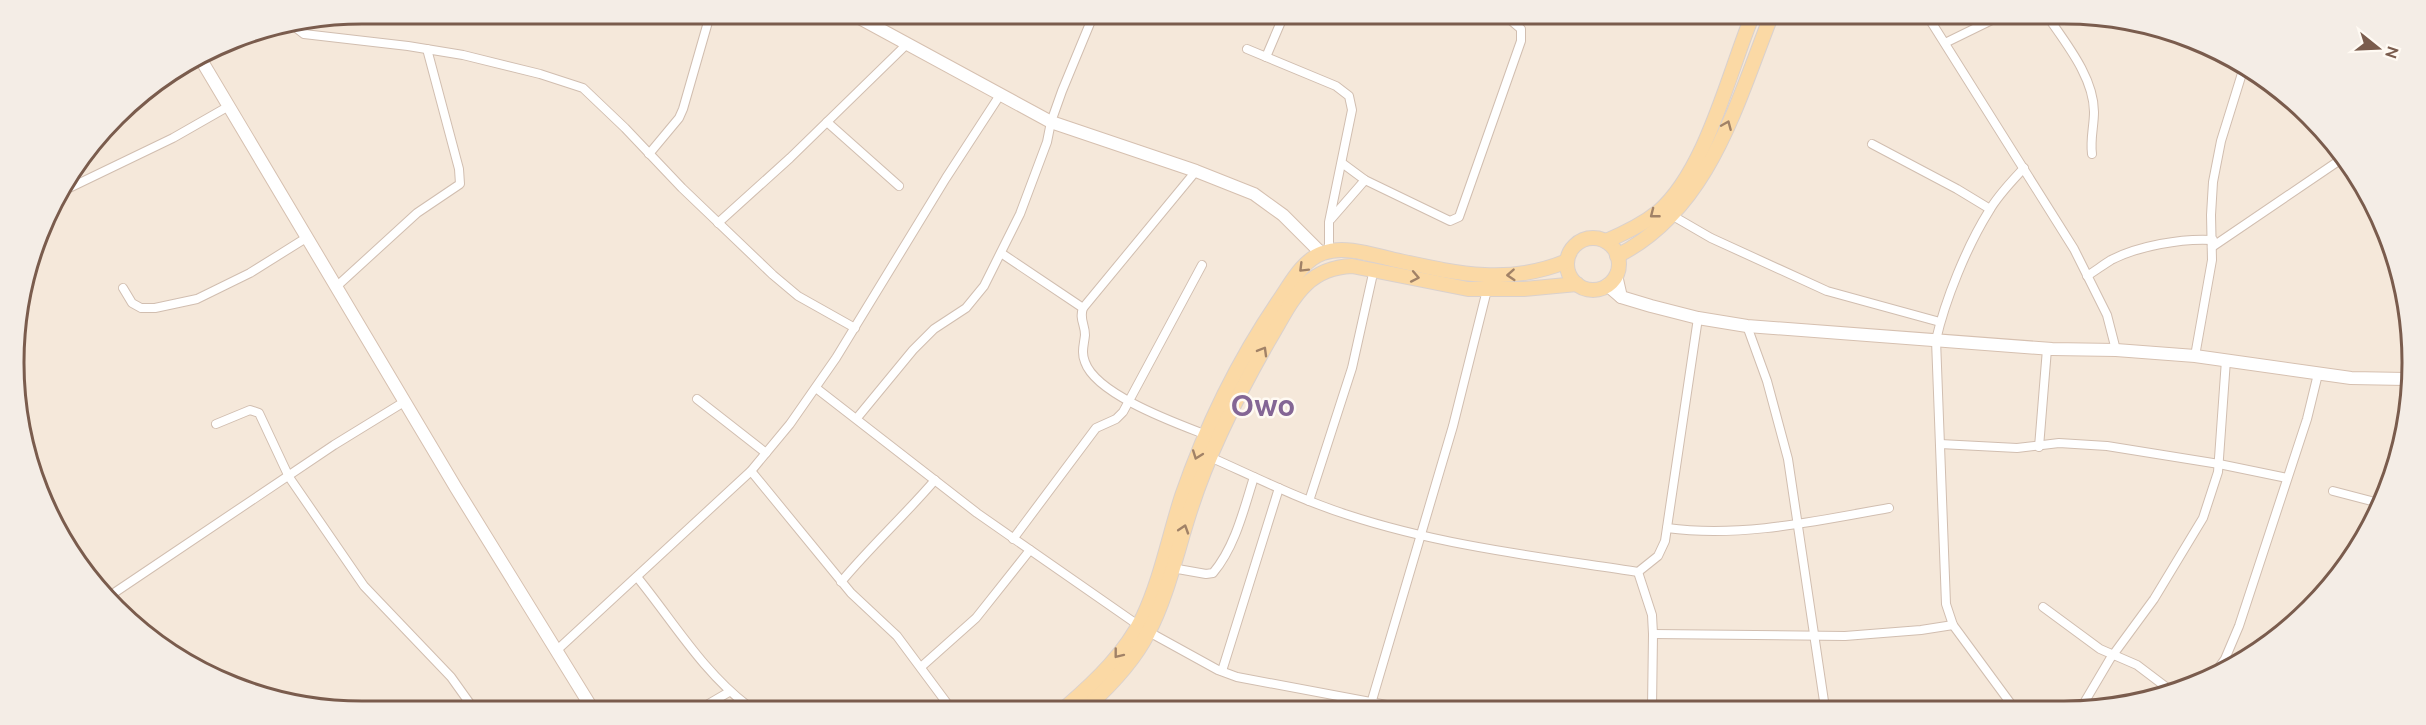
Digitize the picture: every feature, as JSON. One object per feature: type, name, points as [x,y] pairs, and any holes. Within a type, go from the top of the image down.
[{"type":"main road","points":[[1577,284],[1569,274],[1567,261],[1572,249],[1581,240],[1594,238],[1606,241],[1633,230],[1659,211],[1689,171],[1712,128],[1749,24]]},
{"type":"main road","points":[[1072,701],[1144,629],[1181,499],[1204,434],[1221,416],[1285,310],[1304,286],[1322,272],[1337,267],[1374,269],[1468,289],[1487,290],[1577,284],[1589,289],[1611,280],[1617,256],[1637,246],[1673,216],[1702,178],[1716,152],[1768,24]]},
{"type":"main road","points":[[1606,241],[1617,256]]},
{"type":"main road","points":[[1093,701],[1125,668],[1144,629],[1172,568],[1210,457],[1221,416],[1267,319],[1305,265],[1325,252],[1354,251],[1493,277],[1547,270],[1567,261]]},
{"type":"street","points":[[649,154],[679,118],[707,24]]},
{"type":"street","points":[[871,24],[1051,122],[1237,186],[1268,202],[1325,252]]},
{"type":"street","points":[[857,418],[934,329],[966,308],[984,286],[1028,194],[1047,142],[1051,122],[1090,24]]},
{"type":"street","points":[[1266,57],[1280,24]]},
{"type":"street","points":[[1342,163],[1365,180],[1450,220],[1459,217],[1521,41],[1521,29],[1515,24]]},
{"type":"street","points":[[1933,24],[2074,249],[2107,315],[2116,350]]},
{"type":"street","points":[[1945,43],[1984,24]]},
{"type":"street","points":[[2053,24],[2070,49],[2089,86],[2094,111],[2090,138],[2092,154]]},
{"type":"street","points":[[299,30],[304,34],[427,49],[497,62],[583,88],[772,275],[798,296],[855,328]]},
{"type":"street","points":[[718,224],[908,44]]},
{"type":"street","points":[[336,287],[417,213],[460,184],[459,169],[427,49]]},
{"type":"street","points":[[1247,49],[1336,86],[1349,96],[1352,110],[1325,252]]},
{"type":"street","points":[[203,64],[404,402],[587,701]]},
{"type":"street","points":[[2195,356],[2212,260],[2213,183],[2221,141],[2242,74]]},
{"type":"street","points":[[556,651],[751,471],[766,453],[816,388],[1000,95]]},
{"type":"street","points":[[74,185],[173,138],[229,106]]},
{"type":"street","points":[[827,122],[899,186]]},
{"type":"street","points":[[1872,144],[1990,209]]},
{"type":"street","points":[[2087,276],[2112,260],[2137,251],[2191,239],[2212,244],[2337,162]]},
{"type":"street","points":[[2008,701],[1953,625],[1946,604],[1936,340],[1940,322],[1973,239],[1990,209],[2024,168]]},
{"type":"street","points":[[1196,171],[1083,308],[1081,320],[1085,336],[1082,353],[1087,368],[1104,386],[1129,400],[1204,434]]},
{"type":"street","points":[[1329,222],[1365,180]]},
{"type":"street","points":[[1673,216],[1711,238],[1827,291],[1940,322]]},
{"type":"street","points":[[123,288],[132,303],[141,308],[155,308],[197,299],[250,273],[306,238]]},
{"type":"street","points":[[1001,253],[1083,308]]},
{"type":"street","points":[[1013,540],[1096,428],[1116,419],[1129,400],[1202,265]]},
{"type":"street","points":[[1310,501],[1352,368],[1374,269]]},
{"type":"street","points":[[1611,280],[1621,297],[1698,318],[1747,326],[2047,349],[2116,350],[2195,356],[2351,378],[2401,379]]},
{"type":"street","points":[[1372,701],[1453,426],[1487,290]]},
{"type":"street","points":[[1210,457],[1279,488],[1348,515],[1476,546],[1638,572],[1658,556],[1665,541],[1698,318]]},
{"type":"street","points":[[1747,326],[1767,381],[1788,459],[1824,701]]},
{"type":"street","points":[[2039,447],[2047,349]]},
{"type":"street","points":[[2087,700],[2114,654],[2154,599],[2203,518],[2215,487],[2219,464],[2226,360]]},
{"type":"street","points":[[2222,662],[2239,626],[2307,419],[2318,374]]},
{"type":"street","points":[[816,388],[1013,540],[1144,629],[1222,671],[1356,701]]},
{"type":"street","points":[[698,399],[766,453]]},
{"type":"street","points":[[114,593],[334,445],[404,402]]},
{"type":"street","points":[[216,424],[250,410],[259,413],[289,477],[364,586],[451,677],[468,701]]},
{"type":"street","points":[[1940,444],[2017,448],[2059,443],[2107,446],[2219,464],[2287,478]]},
{"type":"street","points":[[751,471],[841,582],[897,636],[945,701]]},
{"type":"street","points":[[1172,568],[1206,574],[1213,573],[1225,556],[1239,525],[1254,477]]},
{"type":"street","points":[[841,582],[866,551],[901,518],[935,480]]},
{"type":"street","points":[[1222,671],[1279,488]]},
{"type":"street","points":[[2333,491],[2372,501]]},
{"type":"street","points":[[1667,528],[1717,531],[1774,528],[1889,508]]},
{"type":"street","points":[[921,667],[976,618],[1030,550]]},
{"type":"street","points":[[1638,572],[1652,615],[1652,701]]},
{"type":"street","points":[[637,577],[707,669],[741,701]]},
{"type":"street","points":[[2043,607],[2081,636],[2137,665],[2164,685]]},
{"type":"street","points":[[1653,634],[1873,635],[1953,625]]},
{"type":"street","points":[[714,701],[729,692]]},
{"type":"shaded area","points":[[2064,24],[2130,31],[2193,50],[2252,81],[2303,123],[2345,174],[2376,233],[2395,296],[2402,362],[2395,429],[2384,471],[2357,532],[2318,586],[2287,617],[2252,644],[2213,666],[2172,683],[2108,698],[2064,701],[362,701],[296,694],[254,683],[193,656],[139,617],[94,569],[69,532],[42,471],[27,407],[25,340],[36,275],[59,213],[81,174],[123,123],[174,81],[213,59],[275,36],[340,25]]},
{"type":"district","name":"Owo","points":[[1263,405]]}]
